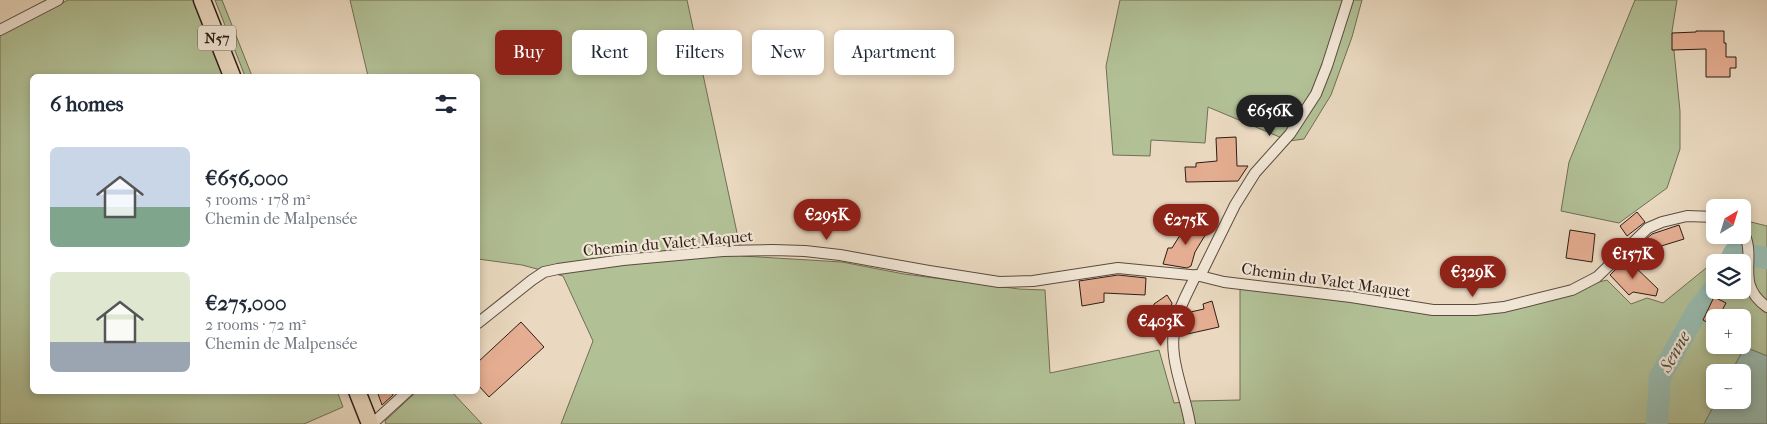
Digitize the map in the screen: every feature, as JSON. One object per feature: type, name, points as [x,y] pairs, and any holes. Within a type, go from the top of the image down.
[{"type":"main road","name":"N57","points":[[202,0],[231,74]]},
{"type":"main road","points":[[358,394],[371,424]]},
{"type":"street","points":[[0,30],[58,0]]},
{"type":"street","points":[[1190,424],[1176,364],[1174,333],[1180,310],[1235,205],[1255,173],[1290,134],[1316,94],[1348,0]]},
{"type":"street","name":"Chemin du Valet Maquet","points":[[480,320],[544,272],[558,268],[723,251],[805,251],[999,282],[1033,281],[1118,268],[1198,275],[1224,282],[1351,297],[1433,310],[1476,310],[1504,307],[1572,290],[1597,278],[1648,228],[1662,222],[1687,216],[1706,217]]},
{"type":"street","points":[[1748,244],[1748,276],[1752,292],[1767,307]]},
{"type":"street","points":[[371,424],[405,394]]},
{"type":"green space","points":[[68,0],[196,0],[225,74],[30,74],[30,394],[338,394],[343,407],[304,424],[0,424],[0,35]]},
{"type":"green space","points":[[215,0],[222,0],[251,74],[244,74]]},
{"type":"green space","points":[[350,0],[687,0],[693,30],[657,30],[657,75],[703,75],[742,256],[842,262],[904,274],[1019,289],[1045,290],[1050,373],[1159,350],[1174,403],[1240,400],[1240,280],[1450,308],[1506,304],[1607,280],[1631,304],[1647,298],[1663,303],[1706,268],[1706,299],[1751,299],[1751,254],[1723,254],[1730,244],[1751,244],[1751,222],[1767,226],[1767,356],[1751,349],[1751,309],[1706,309],[1706,354],[1741,354],[1735,364],[1706,364],[1706,409],[1712,409],[1704,424],[561,424],[593,341],[563,276],[522,265],[480,259],[480,74],[368,74]]},
{"type":"green space","points":[[1120,0],[1362,0],[1352,37],[1331,95],[1304,139],[1289,141],[1208,107],[1205,143],[1151,140],[1150,156],[1113,155],[1106,66]]},
{"type":"green space","points":[[1635,0],[1677,0],[1672,31],[1680,111],[1680,149],[1667,188],[1619,223],[1561,211],[1569,162]]},
{"type":"green space","points":[[414,394],[454,394],[482,424],[386,424],[385,421]]},
{"type":"water","points":[[1751,349],[1767,356],[1767,424],[1704,424],[1712,409],[1751,409],[1751,364],[1735,364],[1741,354],[1751,354]]},
{"type":"building","points":[[1724,31],[1726,57],[1736,57],[1736,68],[1730,68],[1730,77],[1706,77],[1706,49],[1672,50],[1672,33]]},
{"type":"building","points":[[1236,137],[1237,166],[1248,166],[1238,181],[1186,182],[1185,167],[1196,167],[1196,163],[1217,161],[1216,138]]},
{"type":"building","points":[[1637,212],[1645,222],[1627,236],[1620,226]]},
{"type":"building","points":[[1196,219],[1206,225],[1203,231],[1207,232],[1195,252],[1191,266],[1187,268],[1163,264],[1168,248],[1172,248],[1187,224],[1192,226]]},
{"type":"building","points":[[1679,225],[1684,239],[1658,247],[1660,251],[1650,254],[1645,240],[1652,234]]},
{"type":"building","points":[[1570,230],[1595,234],[1592,262],[1566,258]]},
{"type":"building","points":[[1624,261],[1631,263],[1658,289],[1656,296],[1633,292],[1629,295],[1610,275]]},
{"type":"building","points":[[1118,275],[1146,278],[1145,295],[1104,293],[1104,302],[1082,306],[1079,281]]},
{"type":"building","points":[[1167,295],[1172,303],[1163,337],[1151,335],[1154,304]]},
{"type":"building","points":[[1713,299],[1726,303],[1723,309],[1708,309]]},
{"type":"building","points":[[1212,301],[1219,327],[1183,335],[1181,329],[1186,313],[1204,309],[1203,304]]},
{"type":"building","points":[[521,322],[544,347],[489,397],[480,387],[480,360]]},
{"type":"building","points":[[378,394],[393,394],[393,395],[382,405]]},
{"type":"waterway","name":"Senne","points":[[1734,254],[1741,254]]},
{"type":"waterway","name":"Senne","points":[[1751,256],[1767,258]]},
{"type":"waterway","name":"Senne","points":[[1657,424],[1660,377],[1697,311],[1706,299]]}]
